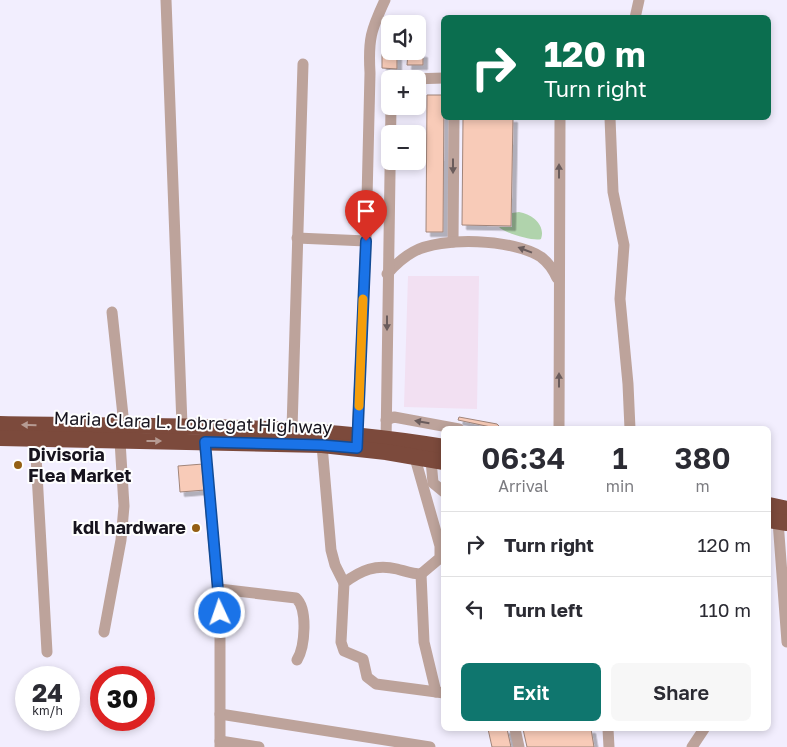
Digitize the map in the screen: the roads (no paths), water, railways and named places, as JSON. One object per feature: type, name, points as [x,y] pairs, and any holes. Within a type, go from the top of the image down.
[{"type":"highway","name":"Maria Clara L. Lobregat Highway","points":[[0,424],[122,433],[205,442],[322,445],[357,441]]},
{"type":"highway","name":"Maria Clara L. Lobregat Highway","points":[[0,438],[122,433],[182,426],[203,426],[292,429],[386,445],[441,447]]},
{"type":"highway","name":"Maria Clara L. Lobregat Highway","points":[[386,445],[415,458],[438,461]]},
{"type":"street","points":[[166,0],[182,426]]},
{"type":"street","points":[[357,441],[366,241],[370,72],[368,46],[371,30],[385,0]]},
{"type":"street","points":[[636,15],[639,0]]},
{"type":"street","points":[[292,429],[303,64]]},
{"type":"street","points":[[426,79],[441,78]]},
{"type":"street","points":[[386,445],[390,115]]},
{"type":"street","points":[[453,242],[454,120]]},
{"type":"street","points":[[559,426],[560,120]]},
{"type":"street","points":[[610,120],[613,192],[624,245],[620,299],[630,426]]},
{"type":"street","points":[[297,238],[366,241]]},
{"type":"street","points":[[387,274],[397,262],[415,251],[453,242],[477,242],[515,247],[539,256],[552,267],[559,282]]},
{"type":"street","points":[[104,632],[121,540],[124,506],[122,433],[112,312]]},
{"type":"street","points":[[386,420],[394,417],[443,426]]},
{"type":"street","points":[[203,426],[219,589],[220,744],[259,747]]},
{"type":"street","points":[[35,438],[47,652]]},
{"type":"street","points":[[322,445],[331,550],[335,566],[344,583],[341,642],[344,652],[355,654],[363,659],[367,676],[376,684],[440,693],[424,642],[421,574]]},
{"type":"street","points":[[344,583],[371,567],[384,567],[421,574],[438,562],[441,553],[415,458]]},
{"type":"street","points":[[438,461],[433,483],[441,490]]},
{"type":"street","points":[[778,514],[784,575],[787,642]]},
{"type":"street","points":[[219,589],[296,598],[302,608],[303,645],[297,660]]},
{"type":"street","points":[[220,714],[430,747]]},
{"type":"street","points":[[515,731],[519,747]]},
{"type":"street","points":[[608,731],[610,747]]},
{"type":"street","points":[[692,747],[703,731]]},
{"type":"place","name":"Divisoria Flea Market","points":[[18,465]]},
{"type":"place","name":"kdl hardware","points":[[196,528]]}]
